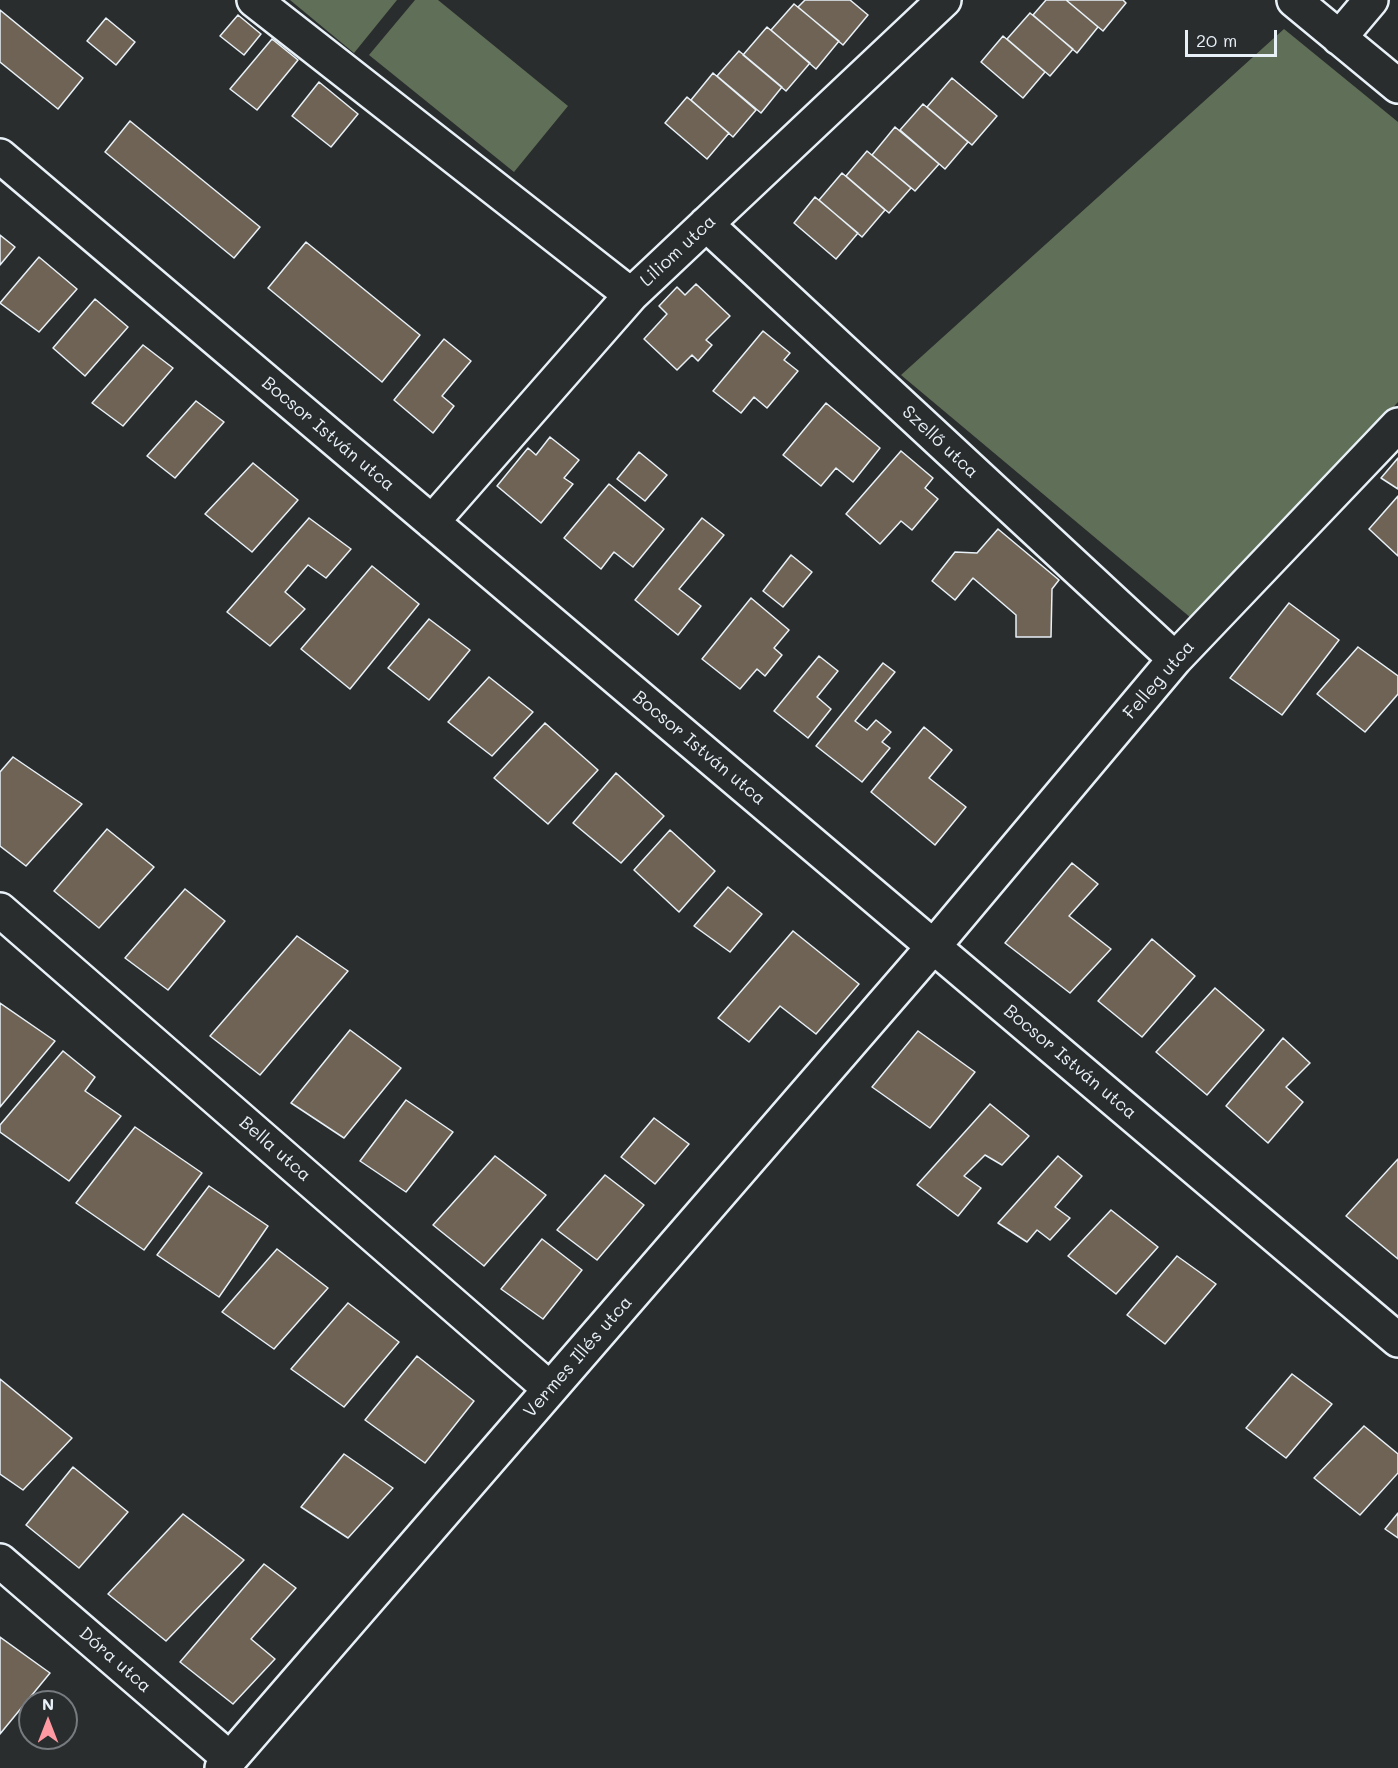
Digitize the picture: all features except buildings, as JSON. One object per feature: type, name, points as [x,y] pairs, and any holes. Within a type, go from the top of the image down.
[{"type":"street","points":[[254,0],[631,295]]},
{"type":"street","name":"Liliom utca","points":[[432,522],[631,295],[944,0]]},
{"type":"street","points":[[1294,0],[1398,86]]},
{"type":"street","points":[[1339,38],[1371,0]]},
{"type":"street","name":"Bocsor István utca","points":[[0,156],[1398,1340]]},
{"type":"street","name":"Szellő utca","points":[[706,225],[1175,659]]},
{"type":"street","name":"Felleg utca","points":[[933,947],[1175,659],[1398,425]]},
{"type":"street","name":"Bella utca","points":[[0,910],[550,1389]]},
{"type":"street","name":"Vermes Illés utca","points":[[226,1764],[933,947]]},
{"type":"street","name":"Dóra utca","points":[[0,1561],[226,1764]]},
{"type":"green space","points":[[290,0],[397,0],[354,53]]},
{"type":"green space","points":[[415,0],[438,0],[568,106],[514,172],[369,55]]},
{"type":"green space","points":[[1284,29],[1398,122],[1398,402],[1197,623],[901,375]]}]
